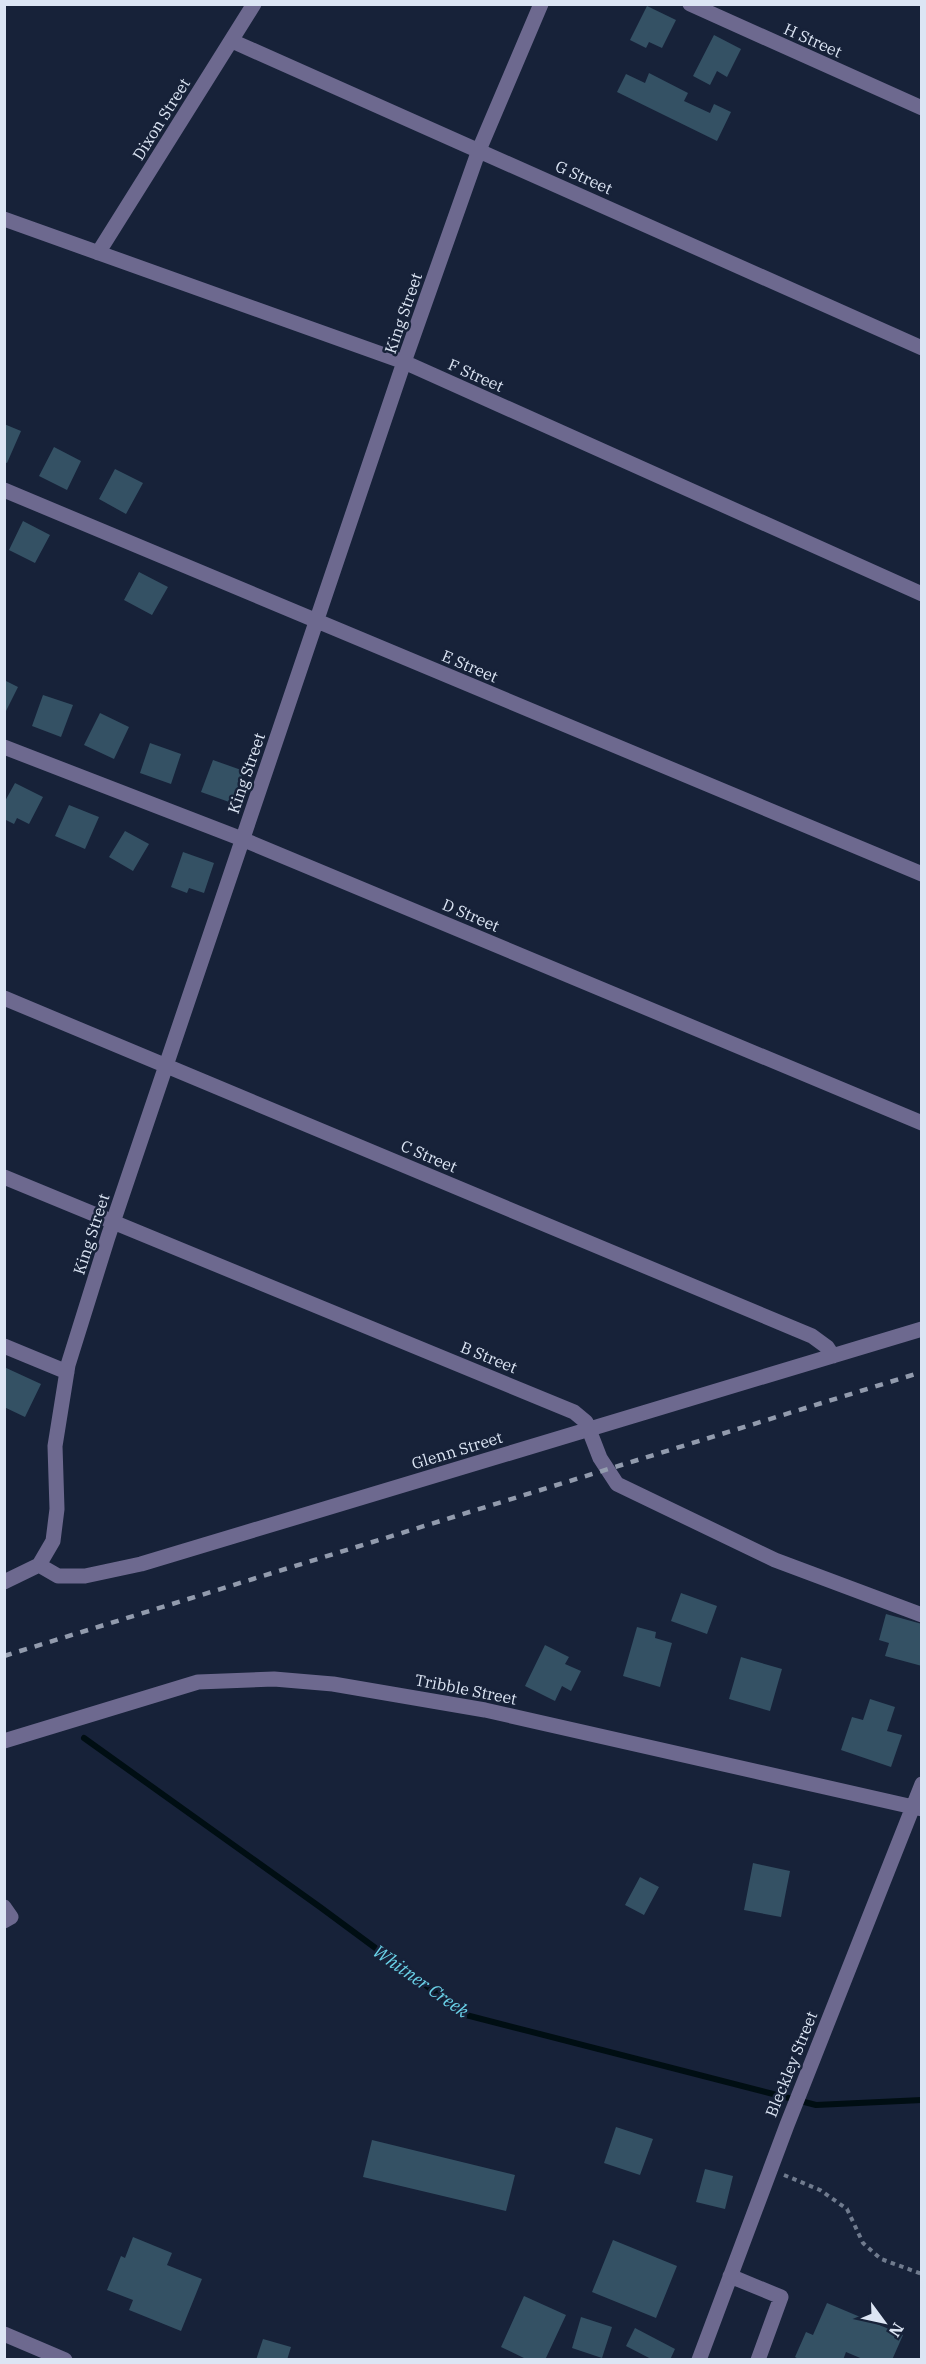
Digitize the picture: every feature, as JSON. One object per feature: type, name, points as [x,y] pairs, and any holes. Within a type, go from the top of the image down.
[{"type":"street","name":"Dixon Street","points":[[98,253],[254,4]]},
{"type":"street","name":"King Street","points":[[39,1565],[53,1541],[57,1509],[55,1446],[67,1372],[113,1222],[404,362],[479,150],[541,4]]},
{"type":"street","name":"H Street","points":[[690,4],[921,108]]},
{"type":"street","name":"G Street","points":[[232,41],[921,348]]},
{"type":"street","name":"F Street","points":[[4,219],[404,362],[921,594]]},
{"type":"street","name":"E Street","points":[[4,490],[921,874]]},
{"type":"street","name":"D Street","points":[[4,747],[242,838],[921,1123]]},
{"type":"street","name":"C Street","points":[[4,998],[812,1336],[827,1347],[833,1356]]},
{"type":"street","name":"B Street","points":[[4,1177],[574,1412],[586,1422],[600,1458],[617,1484],[775,1560],[921,1615]]},
{"type":"street","name":"Glenn Street","points":[[39,1565],[58,1576],[76,1576],[141,1564],[921,1329]]},
{"type":"street","points":[[4,1346],[67,1372]]},
{"type":"street","points":[[4,1582],[39,1565]]},
{"type":"street","name":"Tribble Street","points":[[4,1741],[198,1682],[274,1679],[333,1684],[485,1710],[917,1808]]},
{"type":"street","name":"Bleckley Street","points":[[699,2360],[793,2108],[917,1808],[921,1784]]},
{"type":"street","points":[[4,1907],[11,1917],[4,1921]]},
{"type":"street","points":[[730,2276],[781,2297],[758,2360]]},
{"type":"street","points":[[4,2334],[65,2360]]},
{"type":"path","points":[[770,2169],[820,2190],[846,2209],[863,2243],[881,2259],[921,2274]]},
{"type":"building","points":[[647,6],[676,20],[662,48],[649,42],[646,48],[630,40]]},
{"type":"building","points":[[714,35],[741,49],[727,77],[717,71],[710,85],[693,76]]},
{"type":"building","points":[[649,73],[688,93],[684,101],[710,113],[714,104],[731,112],[717,141],[617,92],[626,74],[645,83]]},
{"type":"building","points":[[4,424],[21,431],[7,463],[4,462]]},
{"type":"building","points":[[54,447],[81,461],[67,490],[39,476]]},
{"type":"building","points":[[115,469],[143,483],[126,514],[99,499]]},
{"type":"building","points":[[23,521],[50,535],[35,563],[9,550]]},
{"type":"building","points":[[139,572],[168,587],[152,615],[124,600]]},
{"type":"building","points":[[4,680],[18,687],[4,715]]},
{"type":"building","points":[[43,695],[73,705],[61,737],[32,726]]},
{"type":"building","points":[[100,713],[129,727],[114,759],[84,745]]},
{"type":"building","points":[[150,743],[181,754],[171,784],[140,773]]},
{"type":"building","points":[[213,760],[244,771],[232,803],[201,792]]},
{"type":"building","points":[[15,783],[43,797],[29,824],[17,818],[14,824],[4,819],[4,803]]},
{"type":"building","points":[[69,805],[99,817],[85,849],[55,836]]},
{"type":"building","points":[[125,831],[149,844],[133,871],[109,857]]},
{"type":"building","points":[[183,852],[214,863],[204,893],[189,888],[187,893],[171,887]]},
{"type":"building","points":[[4,1367],[41,1384],[25,1417],[4,1407]]},
{"type":"building","points":[[681,1593],[717,1606],[707,1634],[671,1621]]},
{"type":"building","points":[[886,1614],[922,1624],[922,1666],[885,1656],[889,1643],[879,1640]]},
{"type":"building","points":[[637,1627],[656,1632],[655,1638],[672,1643],[660,1687],[623,1676]]},
{"type":"building","points":[[545,1645],[569,1657],[565,1664],[581,1671],[571,1691],[562,1686],[555,1701],[525,1686]]},
{"type":"building","points":[[741,1657],[782,1669],[770,1711],[729,1699]]},
{"type":"building","points":[[870,1699],[895,1707],[887,1731],[902,1735],[891,1767],[841,1750],[852,1717],[863,1720]]},
{"type":"building","points":[[753,1863],[790,1871],[781,1917],[744,1910]]},
{"type":"building","points":[[640,1877],[659,1887],[644,1915],[625,1905]]},
{"type":"building","points":[[616,2127],[653,2139],[640,2175],[604,2163]]},
{"type":"building","points":[[372,2140],[515,2175],[506,2211],[363,2177]]},
{"type":"building","points":[[705,2169],[733,2176],[725,2209],[696,2202]]},
{"type":"building","points":[[133,2237],[172,2253],[167,2265],[202,2279],[181,2331],[129,2310],[133,2300],[107,2290],[121,2256],[125,2258]]},
{"type":"building","points":[[613,2240],[677,2266],[656,2318],[592,2292]]},
{"type":"building","points":[[524,2296],[566,2315],[545,2360],[528,2360],[501,2347]]},
{"type":"building","points":[[827,2303],[903,2335],[892,2360],[865,2360],[846,2352],[843,2360],[800,2360],[795,2357],[806,2332],[813,2335]]},
{"type":"building","points":[[581,2317],[612,2327],[602,2358],[572,2348]]},
{"type":"building","points":[[635,2328],[675,2349],[670,2360],[653,2360],[626,2346]]},
{"type":"building","points":[[263,2339],[291,2347],[287,2360],[256,2360]]},
{"type":"waterway","name":"Whitner Creek","points":[[84,1738],[466,2015],[816,2105],[922,2100]]},
{"type":"railway","points":[[4,1656],[922,1372]]}]
